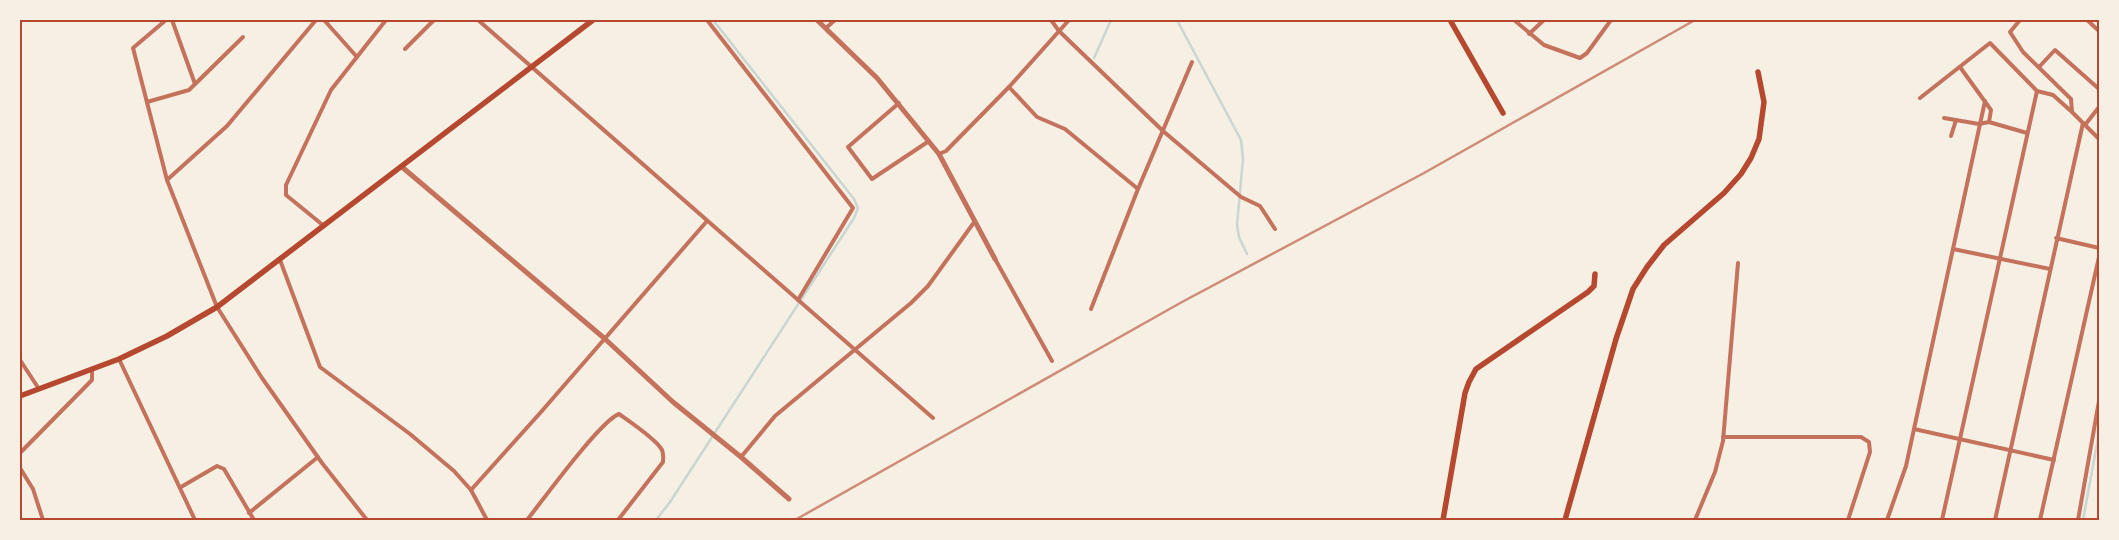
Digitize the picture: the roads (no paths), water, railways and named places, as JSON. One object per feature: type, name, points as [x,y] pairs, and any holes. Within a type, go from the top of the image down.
[{"type":"main road","points":[[20,396],[119,359],[167,336],[217,307],[594,20]]},
{"type":"main road","points":[[1450,20],[1503,113]]},
{"type":"main road","points":[[1565,520],[1616,339],[1634,289],[1647,267],[1664,245],[1724,193],[1741,174],[1751,158],[1758,139],[1764,102],[1758,72]]},
{"type":"main road","points":[[1443,520],[1465,393],[1468,382],[1476,369],[1588,292],[1594,286],[1595,274]]},
{"type":"street","points":[[166,20],[133,48],[167,180],[217,307],[262,378],[318,457],[367,520]]},
{"type":"street","points":[[172,20],[195,84]]},
{"type":"street","points":[[167,180],[227,126],[316,20]]},
{"type":"street","points":[[324,20],[357,57]]},
{"type":"street","points":[[324,226],[286,195],[286,185],[331,90],[386,20]]},
{"type":"street","points":[[405,49],[434,20]]},
{"type":"street","points":[[478,20],[933,418]]},
{"type":"street","points":[[708,20],[853,208],[798,300]]},
{"type":"street","points":[[817,20],[877,78],[939,154],[1052,361]]},
{"type":"street","points":[[826,28],[835,20]]},
{"type":"street","points":[[1051,20],[1059,31],[1163,131],[1241,197],[1260,206],[1275,228]]},
{"type":"street","points":[[939,154],[946,151],[1009,87],[1069,20]]},
{"type":"street","points":[[1514,20],[1544,45],[1580,58],[1611,20]]},
{"type":"street","points":[[1529,34],[1544,20]]},
{"type":"street","points":[[2020,20],[2010,32],[2023,52],[2071,99],[2072,112]]},
{"type":"street","points":[[2087,20],[2099,31]]},
{"type":"street","points":[[146,102],[189,90],[243,37]]},
{"type":"street","points":[[1920,98],[1990,43],[2037,91],[2053,94],[2099,139]]},
{"type":"street","points":[[2039,67],[2055,50],[2099,89]]},
{"type":"street","points":[[1091,310],[1138,189],[1192,62]]},
{"type":"street","points":[[1960,67],[1991,110],[1989,122]]},
{"type":"street","points":[[1009,87],[1037,117],[1065,129],[1138,189]]},
{"type":"street","points":[[1942,520],[2037,91]]},
{"type":"street","points":[[1887,520],[1906,466],[1985,101]]},
{"type":"street","points":[[898,103],[848,147],[872,179],[929,141]]},
{"type":"street","points":[[1995,520],[2056,238],[2084,124],[2099,107]]},
{"type":"street","points":[[1944,118],[1979,124],[1989,122],[2027,133]]},
{"type":"street","points":[[1951,136],[1956,120]]},
{"type":"street","points":[[402,167],[604,338],[673,402],[741,457],[788,499]]},
{"type":"street","points":[[741,457],[775,416],[911,303],[928,286],[975,220]]},
{"type":"street","points":[[470,490],[708,221]]},
{"type":"street","points":[[2056,238],[2099,248]]},
{"type":"street","points":[[1953,248],[2050,270]]},
{"type":"street","points":[[2040,520],[2099,257]]},
{"type":"street","points":[[280,260],[320,367],[425,446],[454,471],[470,490],[487,520]]},
{"type":"street","points":[[1695,520],[1715,472],[1723,437],[1738,263]]},
{"type":"street","points":[[119,359],[195,520]]},
{"type":"street","points":[[20,360],[39,389]]},
{"type":"street","points":[[20,453],[92,380],[92,370]]},
{"type":"street","points":[[2078,520],[2099,401]]},
{"type":"street","points":[[527,520],[599,430],[613,416],[619,414],[638,427],[662,450],[663,462],[618,520]]},
{"type":"street","points":[[1914,429],[2054,460]]},
{"type":"street","points":[[1723,437],[1861,437],[1869,442],[1870,452],[1848,520]]},
{"type":"street","points":[[249,513],[318,457]]},
{"type":"street","points":[[181,488],[217,466],[221,467],[254,520]]},
{"type":"street","points":[[20,468],[33,488],[44,520]]},
{"type":"waterway","points":[[656,520],[670,502],[854,218],[858,208],[854,199],[713,20]]},
{"type":"waterway","points":[[1094,58],[1111,20]]},
{"type":"waterway","points":[[1177,20],[1241,140],[1243,159],[1237,225],[1239,237],[1247,254]]},
{"type":"waterway","points":[[2083,520],[2099,433]]},
{"type":"railway","points":[[795,520],[1182,302],[1424,173],[1695,20]]}]
